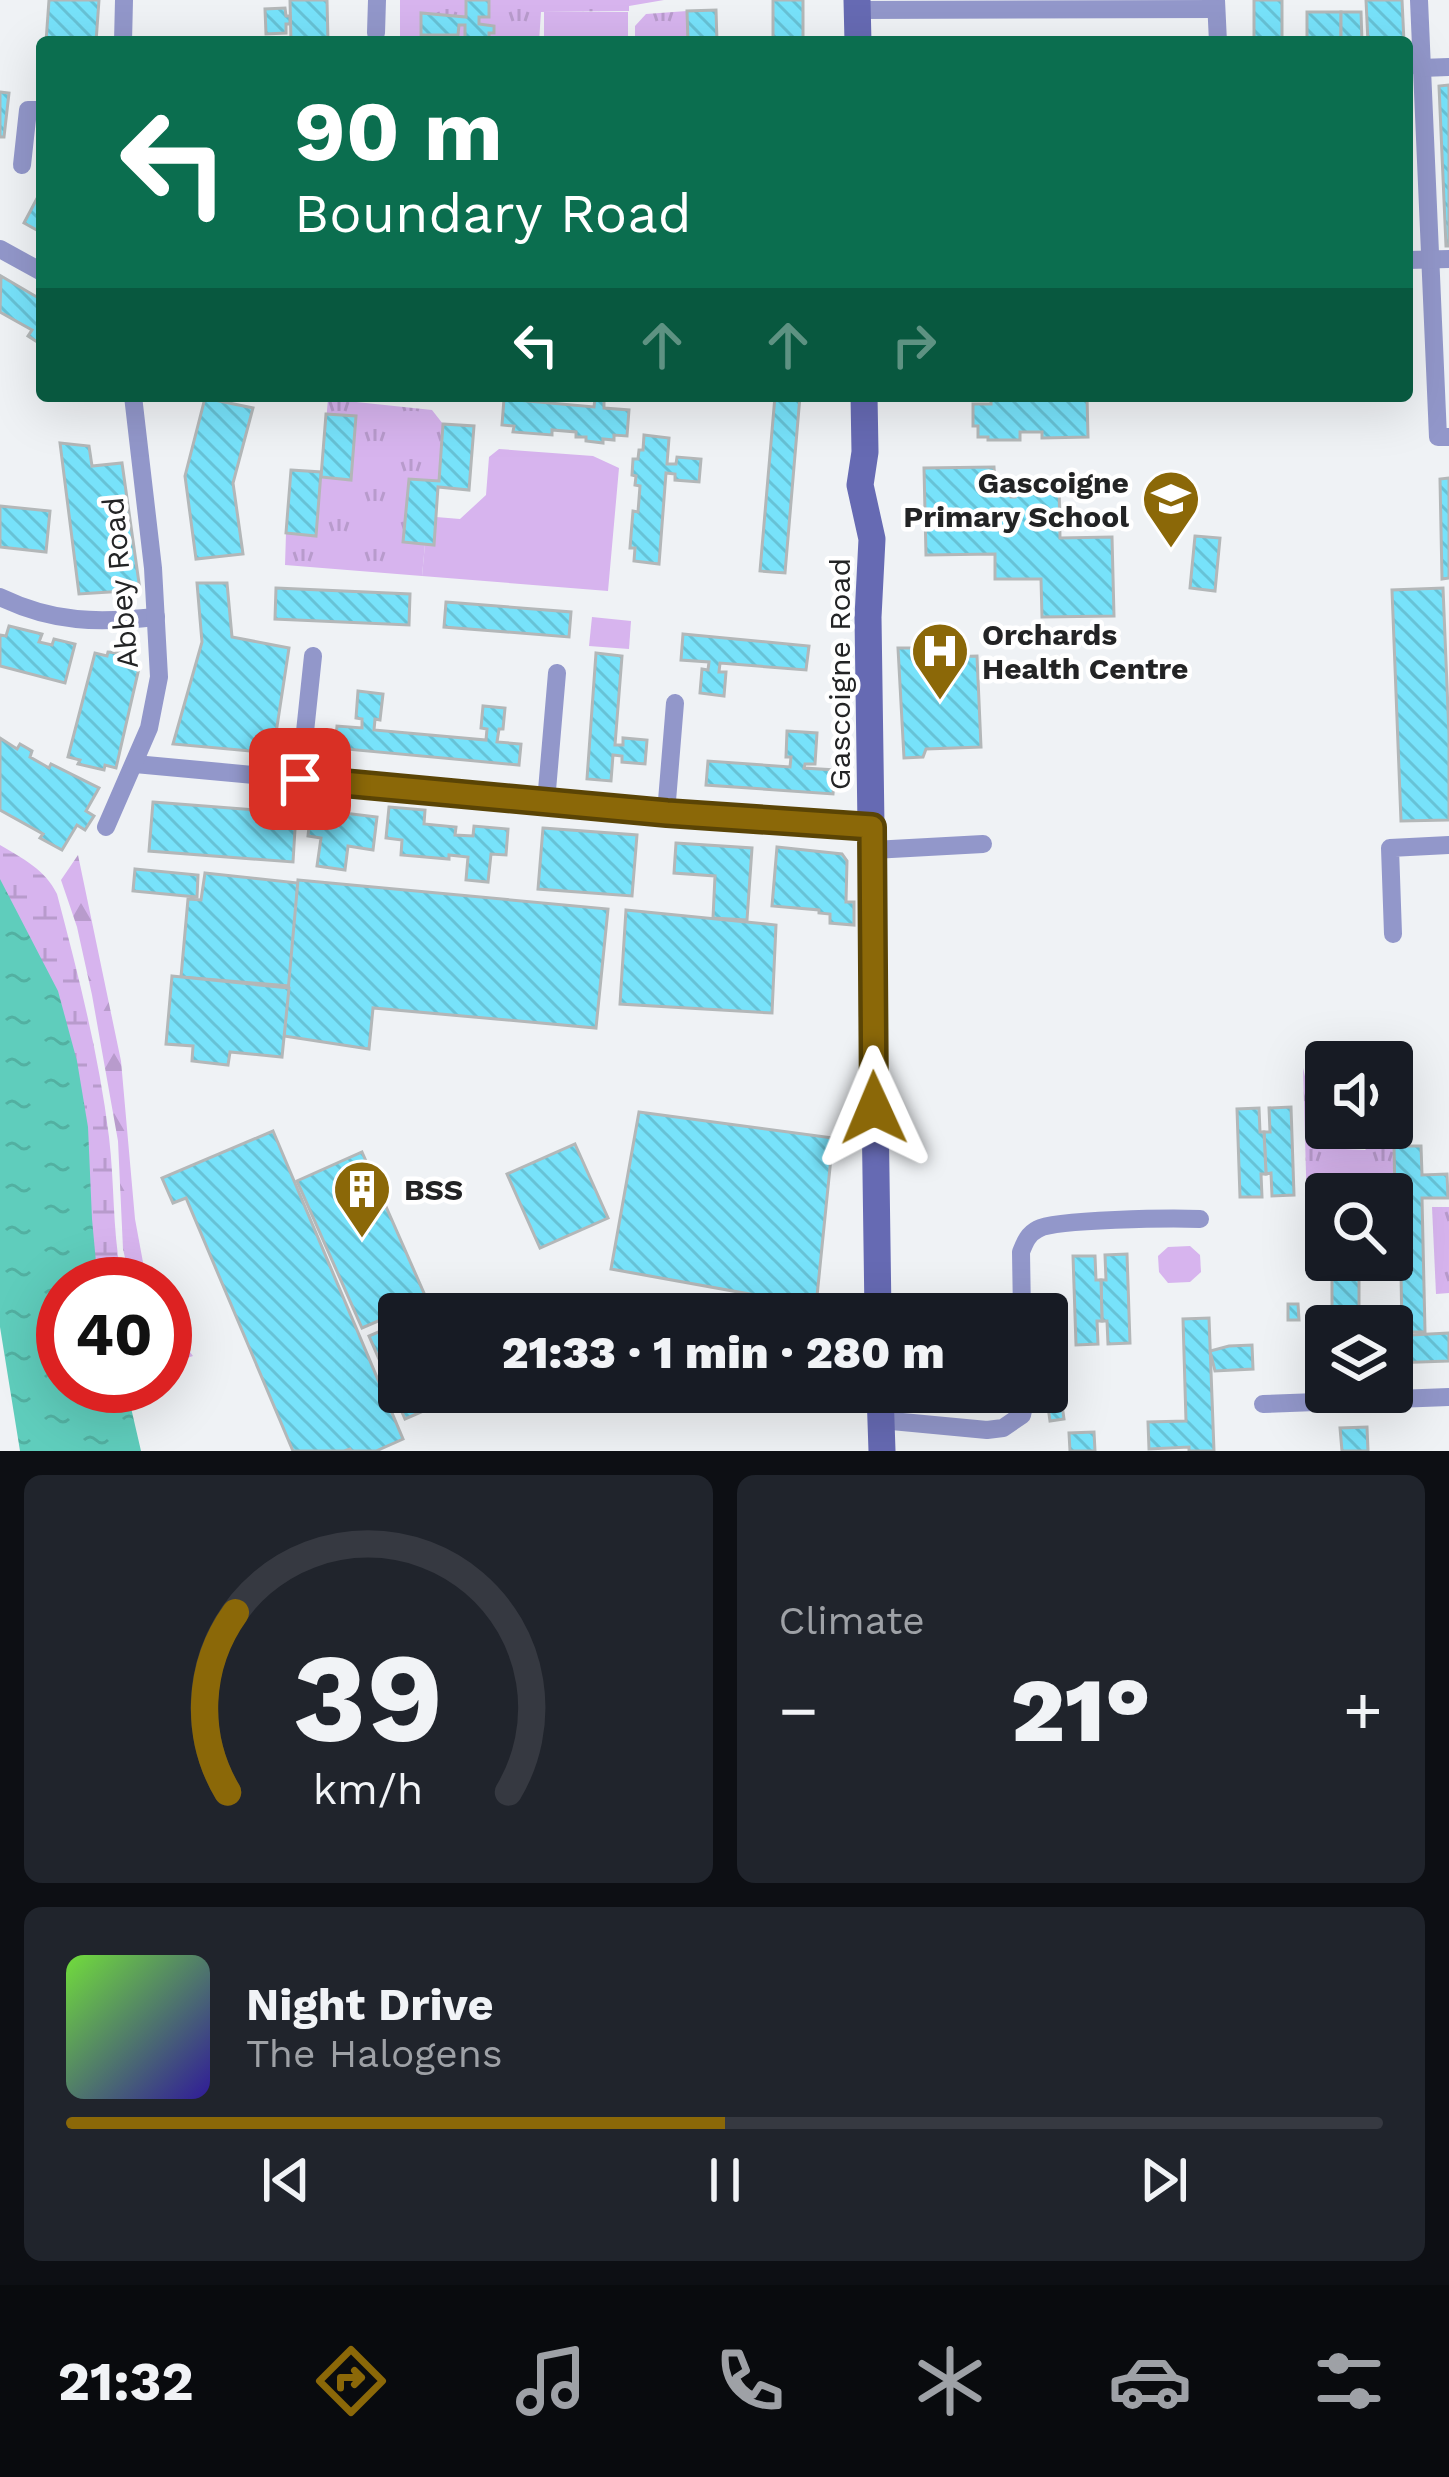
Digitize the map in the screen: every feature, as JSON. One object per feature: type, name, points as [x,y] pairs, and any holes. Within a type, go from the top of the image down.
[{"type":"street","points":[[123,36],[124,0]]},
{"type":"street","points":[[376,33],[377,0]]},
{"type":"street","points":[[1419,0],[1414,64],[1439,259],[1443,437]]},
{"type":"street","points":[[858,36],[857,5],[1216,4],[1219,36]]},
{"type":"street","points":[[1414,64],[1449,67]]},
{"type":"street","points":[[22,165],[28,110],[36,110]]},
{"type":"street","points":[[0,248],[36,269]]},
{"type":"street","name":"Abbey Road","points":[[106,827],[149,728],[159,677],[135,402]]},
{"type":"street","name":"Gascoigne Road","points":[[864,402],[860,484],[872,538],[868,594],[878,1293]]},
{"type":"street","points":[[0,597],[78,622],[156,617]]},
{"type":"street","points":[[300,779],[313,656]]},
{"type":"street","points":[[546,802],[557,673]]},
{"type":"street","points":[[667,813],[675,703]]},
{"type":"street","points":[[135,764],[667,813],[873,839],[983,844]]},
{"type":"street","points":[[1393,934],[1390,848],[1449,845]]},
{"type":"street","points":[[1022,1293],[1021,1252],[1036,1230],[1053,1224],[1200,1219]]},
{"type":"street","points":[[1263,1404],[1449,1397]]},
{"type":"street","points":[[881,1413],[882,1451]]},
{"type":"street","points":[[912,1413],[987,1430],[1003,1428],[1022,1413]]},
{"type":"green space","points":[[400,0],[664,0],[629,6],[629,11],[541,12],[539,36],[400,36]]},
{"type":"green space","points":[[687,11],[688,36],[635,36],[635,26],[646,14]]},
{"type":"green space","points":[[544,12],[628,12],[628,36],[544,36]]},
{"type":"green space","points":[[328,402],[432,410],[443,424],[439,481],[409,479],[404,541],[425,544],[422,576],[285,565],[286,533],[316,535]]},
{"type":"green space","points":[[499,449],[593,456],[619,468],[608,591],[422,576],[425,544],[434,544],[436,517],[460,519],[486,495],[489,457]]},
{"type":"green space","points":[[592,617],[631,621],[629,649],[589,646]]},
{"type":"green space","points":[[0,845],[40,871],[57,894],[100,1076],[119,1257],[73,1257],[0,1004]]},
{"type":"green space","points":[[78,855],[121,1061],[142,1257],[125,1257],[123,1249],[118,1141],[92,995],[61,880]]},
{"type":"green space","points":[[1305,1149],[1394,1149],[1395,1173],[1306,1173]]},
{"type":"green space","points":[[1432,1207],[1449,1207],[1449,1293],[1436,1294]]},
{"type":"green space","points":[[1190,1246],[1200,1255],[1201,1272],[1190,1282],[1168,1283],[1159,1272],[1158,1256],[1168,1247]]},
{"type":"water","points":[[0,879],[58,991],[88,1127],[96,1257],[36,1257],[36,1413],[132,1413],[141,1451],[20,1451],[0,1327]]},
{"type":"building","points":[[49,0],[99,0],[96,36],[46,36]]},
{"type":"building","points":[[290,0],[327,0],[328,36],[291,36]]},
{"type":"building","points":[[466,0],[489,0],[489,17],[479,17],[479,24],[494,26],[494,33],[465,36],[465,25],[459,25],[458,35],[421,35],[421,13],[466,17]]},
{"type":"building","points":[[773,0],[803,0],[803,36],[773,36]]},
{"type":"building","points":[[1254,0],[1282,0],[1282,36],[1254,36]]},
{"type":"building","points":[[1366,0],[1402,0],[1404,36],[1368,36]]},
{"type":"building","points":[[285,8],[290,16],[286,33],[266,34],[265,9]]},
{"type":"building","points":[[716,10],[717,36],[688,36],[687,11]]},
{"type":"building","points":[[1307,12],[1341,12],[1341,36],[1307,36]]},
{"type":"building","points":[[1341,12],[1361,12],[1362,36],[1341,36]]},
{"type":"building","points":[[1449,85],[1449,246],[1446,246],[1439,86]]},
{"type":"building","points":[[0,92],[9,93],[4,137],[0,137]]},
{"type":"building","points":[[36,200],[36,230],[24,223]]},
{"type":"building","points":[[1,276],[36,296],[36,341],[28,336],[32,330],[0,312]]},
{"type":"building","points":[[204,402],[253,408],[233,483],[243,554],[196,559],[185,476]]},
{"type":"building","points":[[504,402],[594,407],[595,402],[604,402],[604,408],[629,410],[627,436],[614,435],[614,440],[603,439],[603,443],[576,437],[576,432],[513,432],[514,426],[502,425]]},
{"type":"building","points":[[774,402],[799,402],[785,573],[760,571]]},
{"type":"building","points":[[1087,402],[1088,437],[1042,438],[1042,432],[1020,432],[1020,440],[978,437],[973,404]]},
{"type":"building","points":[[326,414],[356,416],[351,480],[321,477]]},
{"type":"building","points":[[443,424],[474,426],[469,490],[438,487],[434,545],[403,542],[409,479],[439,481]]},
{"type":"building","points":[[644,435],[669,438],[667,464],[676,464],[677,457],[701,459],[699,482],[675,480],[675,474],[666,473],[659,564],[634,561],[635,548],[630,548],[640,486],[632,475],[633,459],[643,450]]},
{"type":"building","points":[[60,443],[89,446],[92,466],[122,463],[140,590],[79,594]]},
{"type":"building","points":[[994,467],[995,485],[1010,485],[1011,497],[1015,497],[1015,483],[1059,482],[1060,538],[1112,537],[1114,616],[1042,617],[1041,579],[995,579],[995,554],[926,555],[924,468]]},
{"type":"building","points":[[291,470],[321,472],[316,536],[286,533]]},
{"type":"building","points":[[1449,478],[1449,578],[1442,579],[1440,479]]},
{"type":"building","points":[[0,506],[50,511],[46,552],[0,547]]},
{"type":"building","points":[[1195,536],[1220,538],[1215,591],[1190,588]]},
{"type":"building","points":[[197,583],[227,583],[232,637],[289,648],[273,753],[173,744],[202,642]]},
{"type":"building","points":[[276,588],[410,594],[409,625],[275,619]]},
{"type":"building","points":[[1443,588],[1449,820],[1401,821],[1392,590]]},
{"type":"building","points":[[446,602],[571,612],[569,637],[444,627]]},
{"type":"building","points":[[9,626],[42,634],[39,642],[52,645],[54,639],[75,644],[65,683],[0,666],[0,635],[6,636]]},
{"type":"building","points":[[683,634],[809,646],[806,670],[720,663],[719,672],[726,672],[724,696],[700,693],[702,669],[708,670],[709,662],[681,660]]},
{"type":"building","name":"Orchards Health Centre","points":[[898,648],[938,648],[943,657],[977,656],[981,747],[926,749],[923,757],[904,758]]},
{"type":"building","points":[[108,652],[133,654],[132,667],[139,668],[116,768],[105,765],[104,770],[68,757],[95,653],[107,656]]},
{"type":"building","points":[[596,653],[622,656],[615,745],[623,745],[623,738],[647,740],[645,764],[622,762],[622,756],[613,755],[611,781],[587,779]]},
{"type":"building","points":[[358,691],[383,694],[374,730],[486,740],[487,729],[481,728],[483,706],[505,708],[497,742],[521,744],[519,765],[335,748],[337,726],[362,728],[362,719],[356,718]]},
{"type":"building","points":[[787,731],[817,733],[815,764],[804,768],[835,770],[833,794],[706,785],[708,761],[790,767]]},
{"type":"building","points":[[0,738],[17,749],[20,744],[32,751],[30,757],[49,768],[51,764],[99,788],[86,811],[94,816],[85,830],[77,825],[62,850],[0,810]]},
{"type":"building","points":[[153,802],[296,813],[293,862],[149,851]]},
{"type":"building","points":[[389,807],[425,810],[424,824],[456,827],[455,835],[473,836],[474,826],[508,829],[506,855],[491,854],[488,882],[466,880],[468,857],[401,855],[402,840],[386,838]]},
{"type":"building","points":[[311,809],[377,817],[373,850],[348,846],[345,870],[317,866],[321,838],[308,836]]},
{"type":"building","points":[[543,828],[637,835],[632,896],[538,889]]},
{"type":"building","points":[[676,843],[752,848],[747,920],[713,918],[715,876],[674,873]]},
{"type":"building","points":[[777,847],[842,854],[847,861],[846,902],[854,902],[854,925],[830,923],[830,914],[819,910],[772,906]]},
{"type":"building","points":[[135,869],[198,875],[197,897],[133,891]]},
{"type":"building","points":[[205,873],[298,883],[290,986],[181,977],[188,899],[201,900]]},
{"type":"building","points":[[298,880],[608,909],[596,1028],[373,1008],[369,1049],[284,1036]]},
{"type":"building","points":[[626,910],[776,925],[772,1013],[620,1004]]},
{"type":"building","points":[[172,976],[289,988],[282,1057],[230,1052],[228,1065],[192,1061],[193,1046],[166,1044]]},
{"type":"building","points":[[1291,1107],[1294,1195],[1272,1196],[1264,1132],[1270,1132],[1269,1108]]},
{"type":"building","points":[[1259,1108],[1266,1174],[1261,1174],[1262,1197],[1240,1197],[1237,1109]]},
{"type":"building","points":[[639,1112],[833,1138],[817,1293],[744,1293],[611,1269]]},
{"type":"building","points":[[273,1131],[378,1380],[378,1413],[392,1413],[403,1439],[376,1451],[293,1451],[186,1198],[173,1203],[162,1178]]},
{"type":"building","points":[[575,1144],[608,1218],[540,1248],[507,1174]]},
{"type":"building","points":[[1421,1146],[1422,1175],[1447,1174],[1448,1198],[1422,1198],[1425,1332],[1413,1332],[1413,1305],[1402,1305],[1401,1281],[1413,1281],[1413,1173],[1395,1173],[1394,1149]]},
{"type":"building","name":"BSS","points":[[362,1152],[424,1293],[378,1293],[378,1321],[362,1328],[297,1181]]},
{"type":"building","points":[[1127,1254],[1130,1343],[1108,1344],[1107,1321],[1102,1321],[1105,1255]]},
{"type":"building","points":[[1073,1256],[1095,1256],[1096,1280],[1101,1280],[1098,1344],[1076,1345]]},
{"type":"building","points":[[1332,1281],[1359,1281],[1359,1305],[1332,1305]]},
{"type":"building","points":[[1288,1304],[1298,1304],[1299,1320],[1288,1320]]},
{"type":"building","points":[[1209,1318],[1214,1451],[1149,1449],[1148,1422],[1186,1421],[1183,1319]]},
{"type":"building","points":[[378,1332],[378,1357],[369,1336]]},
{"type":"building","points":[[1449,1333],[1449,1361],[1413,1362],[1413,1335]]},
{"type":"building","points":[[1252,1345],[1253,1369],[1215,1371],[1210,1351]]},
{"type":"building","points":[[1049,1413],[1063,1413],[1064,1419],[1050,1421]]},
{"type":"building","points":[[1367,1427],[1368,1451],[1342,1451],[1340,1428]]},
{"type":"building","points":[[1094,1432],[1095,1451],[1070,1451],[1069,1433]]},
{"type":"place","name":"Gascoigne Primary School","points":[[1171,550]]},
{"type":"place","name":"Orchards Health Centre","points":[[940,702]]},
{"type":"place","name":"BSS","points":[[362,1240]]},
{"type":"route","points":[[300,779],[872,827],[874,1108]]}]
